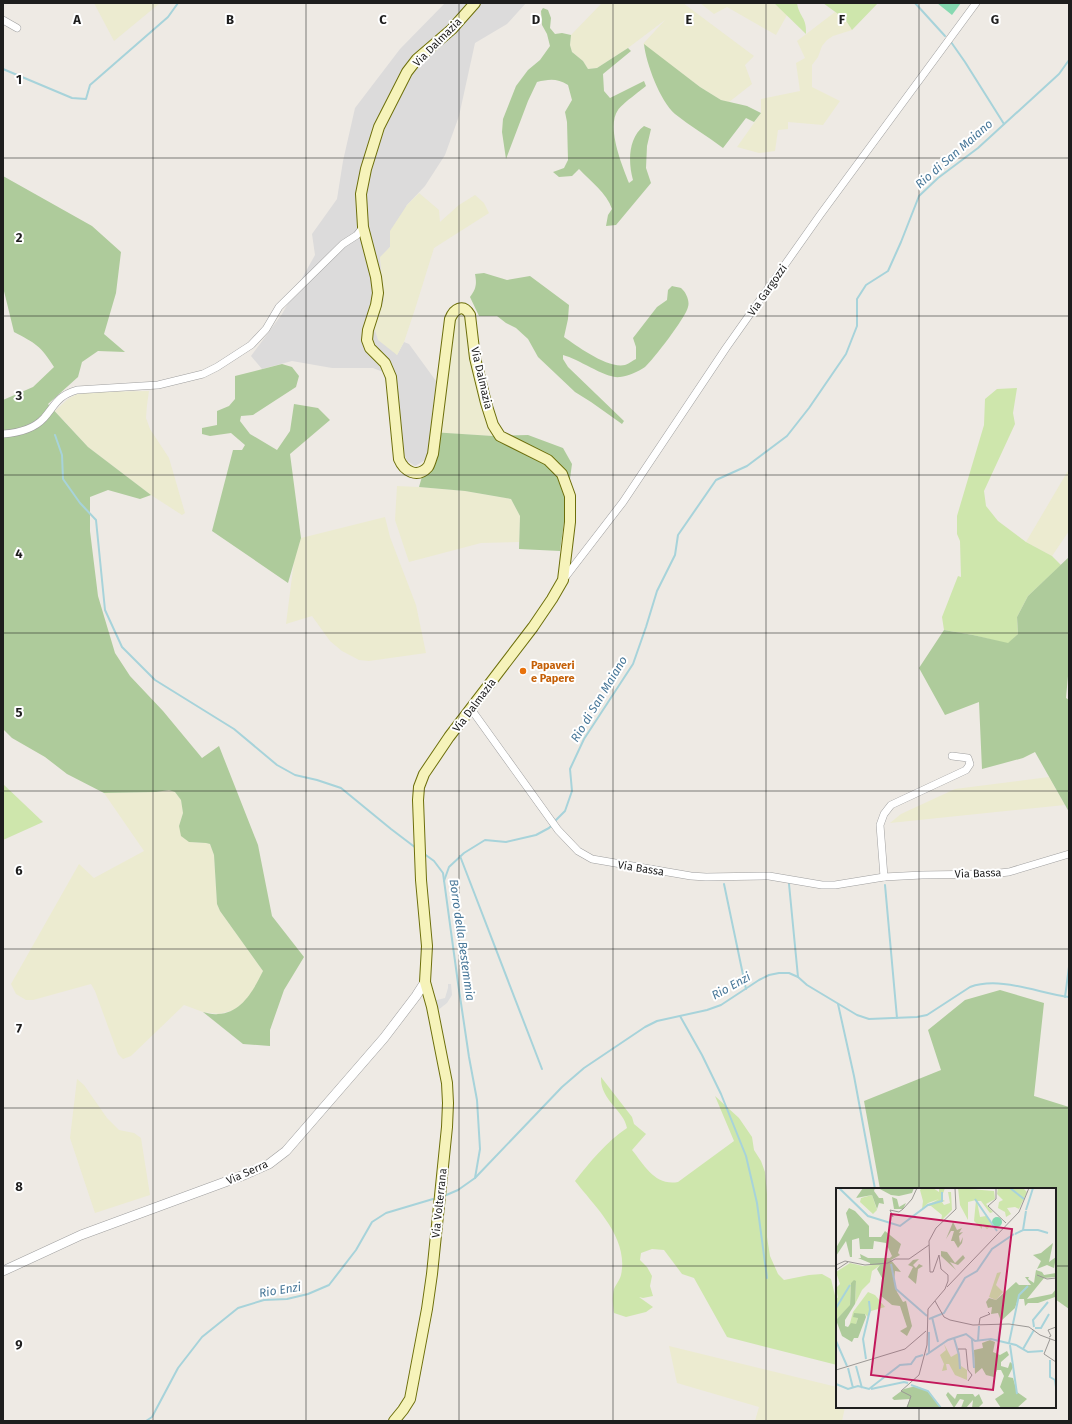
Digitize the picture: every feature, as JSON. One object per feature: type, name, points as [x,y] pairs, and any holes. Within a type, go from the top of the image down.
[{"type":"main road","name":"Via Dalmazia","points":[[425,982],[427,946],[419,843],[419,787],[424,774],[449,737],[533,627],[563,580],[570,522],[570,496],[562,474],[548,460],[500,436],[493,425],[486,404],[475,358],[470,315],[468,310],[459,308],[455,310],[450,319],[433,454],[429,466],[420,472],[408,471],[401,464],[398,453],[391,377],[385,363],[370,348],[367,340],[368,330],[378,293],[376,277],[363,227],[361,194],[366,169],[379,127],[407,72],[417,59],[452,29],[475,3]]},
{"type":"main road","name":"Via Volterrana","points":[[394,1421],[410,1399],[427,1309],[447,1127],[447,1082],[432,1007],[425,982]]},
{"type":"street","name":"Via Gargozzi","points":[[563,580],[623,502],[726,348],[820,215],[976,3]]},
{"type":"street","points":[[3,20],[17,28]]},
{"type":"street","points":[[3,434],[24,430],[33,426],[43,419],[54,404],[70,392],[77,390],[158,385],[203,374],[232,359],[251,345],[266,329],[280,307],[343,244],[357,235],[363,227]]},
{"type":"street","name":"Via Bassa","points":[[471,709],[558,830],[578,852],[592,859],[691,876],[769,876],[822,885],[834,885],[884,877],[990,874],[1009,872],[1069,854]]},
{"type":"street","points":[[884,877],[880,825],[884,814],[891,805],[966,770],[970,764],[968,758],[952,756]]},
{"type":"street","name":"Via Serra","points":[[3,1271],[81,1235],[244,1175],[268,1164],[286,1152],[384,1038],[425,982]]},
{"type":"shaded area","points":[[445,3],[526,3],[507,24],[475,43],[459,116],[445,155],[425,186],[407,205],[390,247],[380,258],[384,301],[374,327],[397,355],[404,342],[409,344],[436,381],[427,459],[415,466],[406,460],[383,372],[373,368],[332,368],[292,361],[262,369],[251,356],[282,314],[315,255],[312,234],[337,199],[343,161],[355,108],[400,49]]},
{"type":"shaded area","points":[[448,984],[451,984],[452,995],[447,1003],[438,1010],[435,999],[445,998]]},
{"type":"green space","points":[[94,3],[160,3],[114,41]]},
{"type":"green space","points":[[602,3],[683,3],[754,56],[745,65],[752,84],[729,102],[721,100],[700,87],[643,44],[665,20],[628,48],[597,68],[588,69],[583,61],[572,52],[570,45],[571,35]]},
{"type":"green space","points":[[700,3],[774,3],[787,15],[776,35],[727,7],[714,14]]},
{"type":"green space","points":[[774,3],[797,3],[804,20],[806,34]]},
{"type":"green space","points":[[823,3],[878,3],[852,30],[845,19]]},
{"type":"green space","points":[[937,3],[961,3],[952,15]]},
{"type":"green space","points":[[543,8],[548,10],[551,18],[550,28],[555,34],[562,33],[571,35],[570,45],[572,52],[583,61],[588,69],[597,68],[628,48],[631,51],[603,74],[604,91],[610,98],[644,81],[646,86],[618,110],[615,117],[614,136],[629,183],[633,180],[630,166],[632,144],[639,131],[644,126],[651,129],[647,146],[646,168],[651,183],[616,225],[606,226],[608,215],[612,209],[610,203],[602,192],[579,169],[572,176],[559,177],[553,172],[564,168],[568,160],[567,122],[565,112],[572,100],[568,85],[560,81],[553,80],[537,82],[528,101],[506,159],[502,132],[503,119],[516,86],[528,70],[540,60],[550,46],[547,34],[542,25],[541,11]]},
{"type":"green space","points":[[835,12],[845,19],[852,30],[833,36],[827,40],[822,46],[818,57],[812,65],[812,87],[840,101],[823,125],[788,122],[788,129],[778,130],[775,151],[759,153],[737,147],[761,113],[761,99],[800,91],[796,63],[805,58],[797,41]]},
{"type":"green space","points":[[644,44],[700,87],[721,100],[747,106],[761,113],[754,122],[746,118],[723,148],[675,114],[669,108],[659,91],[651,71]]},
{"type":"green space","points":[[3,176],[92,226],[121,252],[116,293],[104,334],[125,352],[98,351],[82,362],[78,377],[48,404],[88,447],[151,495],[140,499],[108,490],[90,497],[90,531],[98,596],[115,653],[130,676],[163,711],[202,758],[219,746],[258,845],[272,916],[304,957],[284,990],[270,1030],[270,1046],[243,1044],[203,1012],[212,1014],[226,1013],[240,1005],[256,985],[263,971],[220,911],[217,904],[214,855],[210,844],[189,842],[181,836],[179,826],[183,813],[181,800],[175,792],[169,790],[156,792],[104,793],[67,774],[45,757],[12,738],[3,729],[3,400],[33,387],[54,367],[37,346],[14,332],[3,287]]},
{"type":"green space","points":[[419,193],[439,210],[440,222],[459,205],[475,195],[484,203],[489,213],[434,248],[404,342],[397,355],[378,340],[374,327],[384,301],[380,257],[390,247],[390,231],[407,205]]},
{"type":"green space","points":[[484,273],[507,280],[530,276],[569,305],[564,337],[593,356],[610,364],[625,365],[636,359],[636,347],[633,338],[657,307],[667,300],[668,290],[672,286],[683,290],[687,297],[688,307],[682,320],[655,356],[645,367],[633,374],[614,377],[563,355],[563,359],[568,367],[624,421],[622,424],[575,392],[538,357],[528,339],[516,328],[497,316],[479,316],[470,297],[476,286],[475,274]]},
{"type":"green space","points":[[465,312],[472,368],[478,393],[488,423],[495,436],[441,433],[454,315]]},
{"type":"green space","points":[[282,364],[292,367],[299,376],[296,387],[253,415],[241,416],[240,421],[250,434],[277,450],[290,431],[294,404],[318,408],[330,420],[290,454],[301,538],[288,583],[212,531],[233,450],[242,450],[245,445],[231,433],[210,436],[202,434],[202,428],[217,425],[217,411],[229,406],[235,399],[235,376]]},
{"type":"green space","points":[[1017,388],[1013,413],[1015,424],[984,491],[986,506],[998,521],[1026,542],[1052,556],[1061,565],[1028,596],[1017,617],[1018,634],[1008,644],[973,635],[944,630],[942,617],[958,576],[961,577],[960,541],[957,534],[957,516],[984,425],[985,399],[997,389]]},
{"type":"green space","points":[[149,391],[146,418],[150,429],[169,458],[185,513],[182,515],[151,495],[88,447],[55,411],[68,399],[85,392]]},
{"type":"green space","points":[[431,432],[493,436],[528,435],[563,448],[572,464],[560,551],[519,549],[520,516],[511,499],[465,491],[419,487],[427,459]]},
{"type":"green space","points":[[1069,469],[1069,531],[1052,556],[1026,542]]},
{"type":"green space","points":[[397,486],[465,491],[511,499],[520,516],[519,542],[481,543],[409,562],[395,520]]},
{"type":"green space","points":[[385,517],[390,537],[416,605],[426,653],[369,661],[359,660],[342,651],[330,641],[312,616],[286,624],[294,561],[301,538]]},
{"type":"green space","points":[[1069,557],[1069,665],[1066,698],[1069,700],[1069,812],[1035,752],[1023,758],[982,769],[979,702],[945,715],[919,668],[944,630],[1008,643],[1018,634],[1017,617],[1028,596]]},
{"type":"green space","points":[[1049,777],[1065,805],[890,823],[901,814],[955,789]]},
{"type":"green space","points":[[3,784],[43,822],[3,840]]},
{"type":"green space","points":[[169,790],[175,792],[181,800],[183,813],[179,826],[189,842],[210,844],[214,855],[217,904],[220,911],[263,971],[256,986],[245,1001],[234,1010],[219,1014],[203,1012],[184,1005],[131,1056],[123,1059],[118,1054],[95,991],[91,984],[33,1000],[26,1000],[16,994],[11,984],[79,864],[94,878],[144,851],[104,793],[156,792]]},
{"type":"green space","points":[[1000,990],[1044,1003],[1034,1096],[1069,1107],[1069,1309],[1056,1300],[1056,1188],[880,1188],[864,1101],[941,1070],[928,1030],[965,1000]]},
{"type":"green space","points":[[601,1077],[632,1117],[634,1124],[646,1134],[632,1150],[651,1174],[663,1181],[678,1182],[734,1141],[715,1096],[739,1118],[752,1137],[754,1150],[761,1161],[765,1172],[767,1194],[767,1237],[770,1256],[778,1274],[784,1280],[822,1274],[831,1279],[836,1300],[836,1365],[727,1337],[694,1278],[682,1274],[664,1250],[652,1249],[641,1253],[640,1260],[647,1267],[652,1276],[650,1286],[653,1296],[643,1298],[639,1297],[653,1307],[646,1312],[626,1317],[614,1313],[613,1292],[621,1275],[622,1261],[620,1248],[609,1224],[575,1181],[605,1146],[627,1128],[622,1116],[604,1092]]},
{"type":"green space","points":[[77,1079],[84,1085],[107,1118],[119,1130],[134,1133],[141,1138],[150,1195],[95,1213],[70,1138]]},
{"type":"green space","points":[[669,1346],[836,1387],[836,1408],[845,1408],[842,1421],[755,1421],[759,1407],[677,1383]]},
{"type":"waterway","points":[[3,69],[72,98],[86,99],[90,85],[168,17],[178,3]]},
{"type":"waterway","points":[[915,3],[945,36]]},
{"type":"waterway","points":[[951,42],[1004,124]]},
{"type":"waterway","name":"Rio di San Maiano","points":[[555,821],[565,811],[572,791],[570,769],[584,739],[633,664],[657,591],[675,555],[678,535],[716,480],[747,466],[787,436],[809,408],[846,354],[857,326],[857,299],[866,285],[888,271],[919,196],[938,178],[978,148],[1059,74],[1069,60]]},
{"type":"waterway","name":"Borro della Bestemmia","points":[[55,435],[62,455],[63,479],[80,503],[96,520],[105,610],[122,647],[155,680],[234,729],[277,765],[295,775],[341,788],[416,848]]},
{"type":"waterway","name":"Rio di San Maiano","points":[[444,881],[449,867],[464,853],[485,840],[506,842],[536,835],[552,825]]},
{"type":"waterway","name":"Borro della Bestemmia","points":[[423,853],[434,861],[443,873],[469,1057],[477,1100],[480,1149],[475,1178]]},
{"type":"waterway","points":[[460,856],[542,1069]]},
{"type":"waterway","points":[[724,884],[746,989]]},
{"type":"waterway","points":[[789,884],[798,977]]},
{"type":"waterway","points":[[885,885],[897,1018]]},
{"type":"waterway","points":[[1065,997],[1069,967]]},
{"type":"waterway","name":"Rio Enzi","points":[[444,1196],[458,1190],[475,1178],[562,1087],[584,1068],[645,1027],[657,1021],[707,1010],[721,1005],[769,975],[789,973],[798,977],[807,985],[857,1015],[869,1019],[917,1017],[927,1015],[970,987],[982,984],[1006,984],[1069,997]]},
{"type":"waterway","points":[[838,1004],[854,1076],[875,1188]]},
{"type":"waterway","points":[[680,1016],[702,1055],[721,1094],[746,1156],[757,1203],[767,1278]]},
{"type":"waterway","name":"Rio Enzi","points":[[146,1421],[152,1417],[178,1368],[202,1337],[238,1308],[264,1300],[287,1299],[308,1294],[329,1285],[356,1250],[372,1222],[386,1213],[433,1199]]},
{"type":"place","name":"Papaveri e Papere","points":[[523,671]]}]
